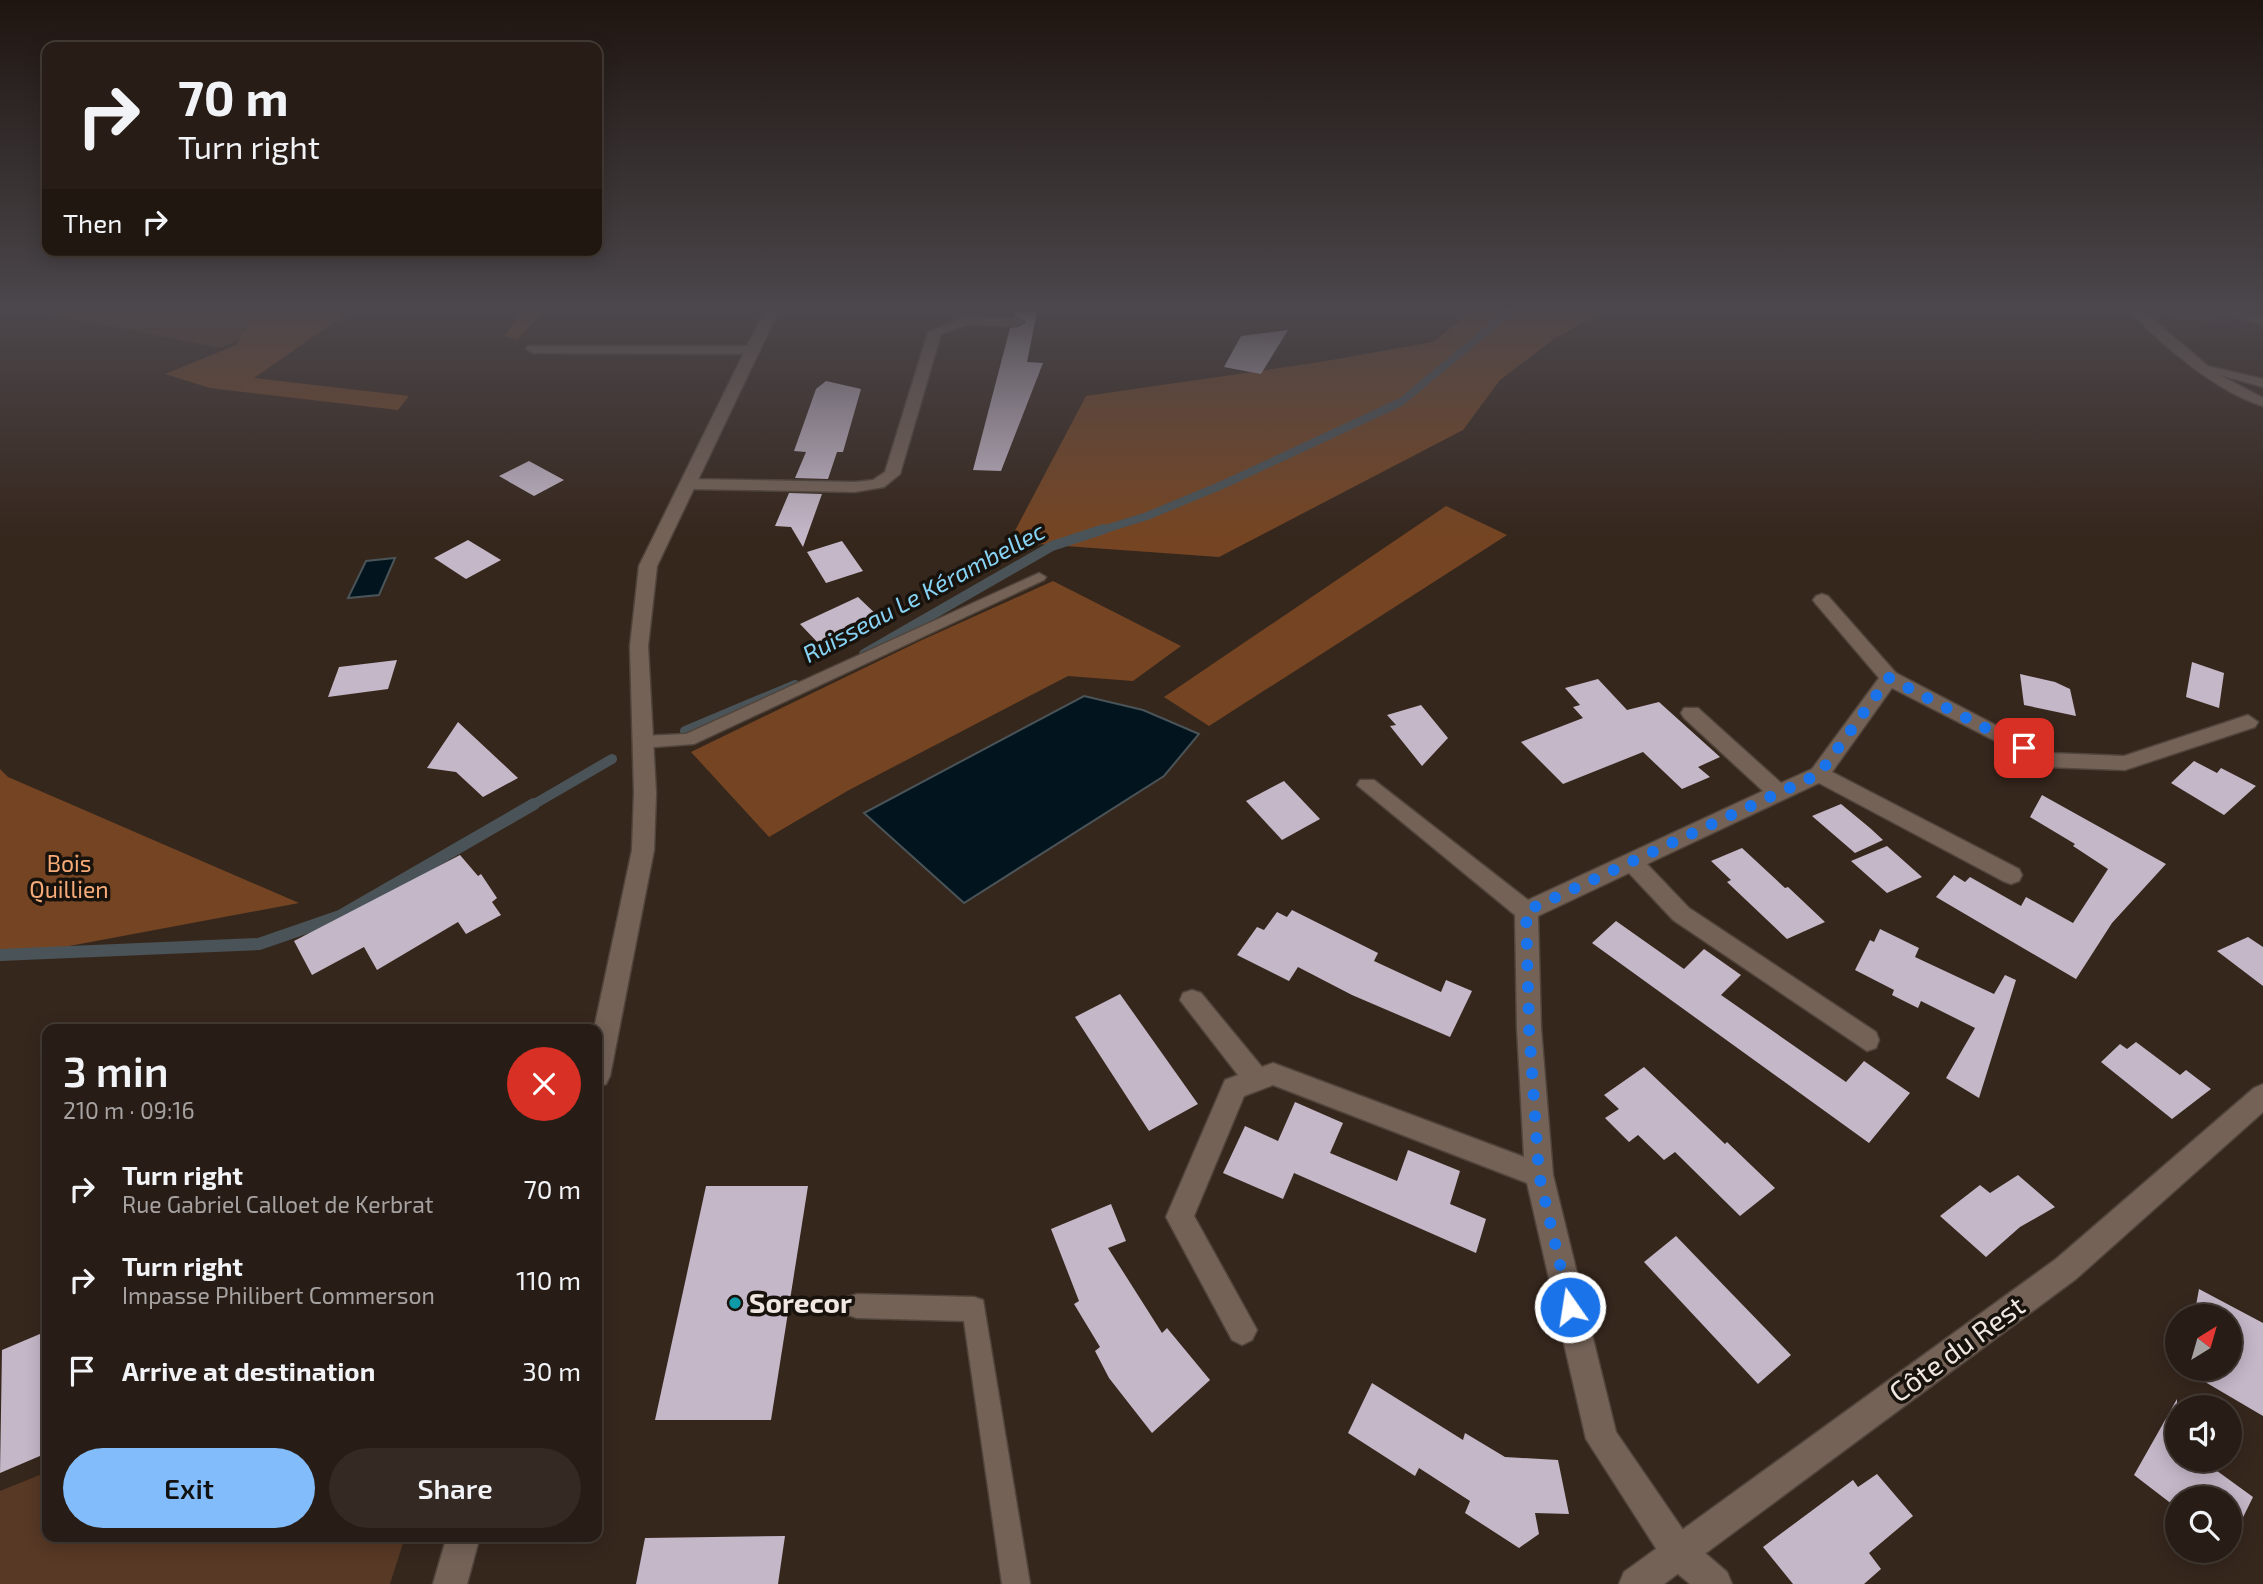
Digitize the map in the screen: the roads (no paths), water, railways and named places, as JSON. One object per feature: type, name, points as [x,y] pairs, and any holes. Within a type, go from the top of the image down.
[{"type":"street","points":[[602,1051],[643,850],[639,646],[648,566],[735,386]]},
{"type":"street","points":[[688,484],[855,487],[877,484],[892,474],[919,386]]},
{"type":"street","points":[[1822,600],[1889,678],[2046,760],[2125,763],[2248,722]]},
{"type":"street","points":[[1526,911],[1630,860],[1819,774],[1889,678]]},
{"type":"street","points":[[1691,713],[1777,792]]},
{"type":"street","points":[[1819,774],[2011,875]]},
{"type":"street","points":[[1367,785],[1526,911]]},
{"type":"street","points":[[1630,860],[1681,914],[1867,1040]]},
{"type":"street","points":[[1526,911],[1529,1028],[1539,1175],[1602,1439],[1678,1552],[1715,1584]]},
{"type":"street","points":[[1192,1000],[1257,1080]]},
{"type":"street","points":[[1242,1331],[1180,1217],[1234,1088],[1273,1074],[1539,1175]]},
{"type":"street","name":"Côte du Rest","points":[[1636,1584],[2066,1269],[2263,1096]]},
{"type":"street","points":[[450,1584],[462,1542]]},
{"type":"lane","points":[[2228,386],[2241,395],[2263,402]]},
{"type":"lane","points":[[642,743],[688,740],[1039,578]]},
{"type":"lane","points":[[857,1306],[974,1309],[1016,1584]]},
{"type":"water","points":[[395,558],[379,595],[348,598],[366,561]]},
{"type":"water","points":[[1084,696],[1143,710],[1199,734],[1164,776],[964,903],[864,813]]},
{"type":"waterway","name":"Ruisseau Le Kérambellec","points":[[1099,531],[1147,516],[1222,485],[1401,402],[1420,386]]},
{"type":"waterway","name":"Ruisseau Le Kérambellec","points":[[864,654],[1052,546],[1104,529]]},
{"type":"waterway","name":"Ruisseau Le Kérambellec","points":[[685,731],[795,685]]},
{"type":"waterway","name":"Ruisseau Le Kérambellec","points":[[531,806],[612,759]]},
{"type":"waterway","name":"Ruisseau Le Kérambellec","points":[[0,955],[259,944],[340,916],[534,804]]},
{"type":"place","name":"Sorecor","points":[[735,1303]]},
{"type":"park label","name":"Bois Quillien","points":[[69,877]]}]
